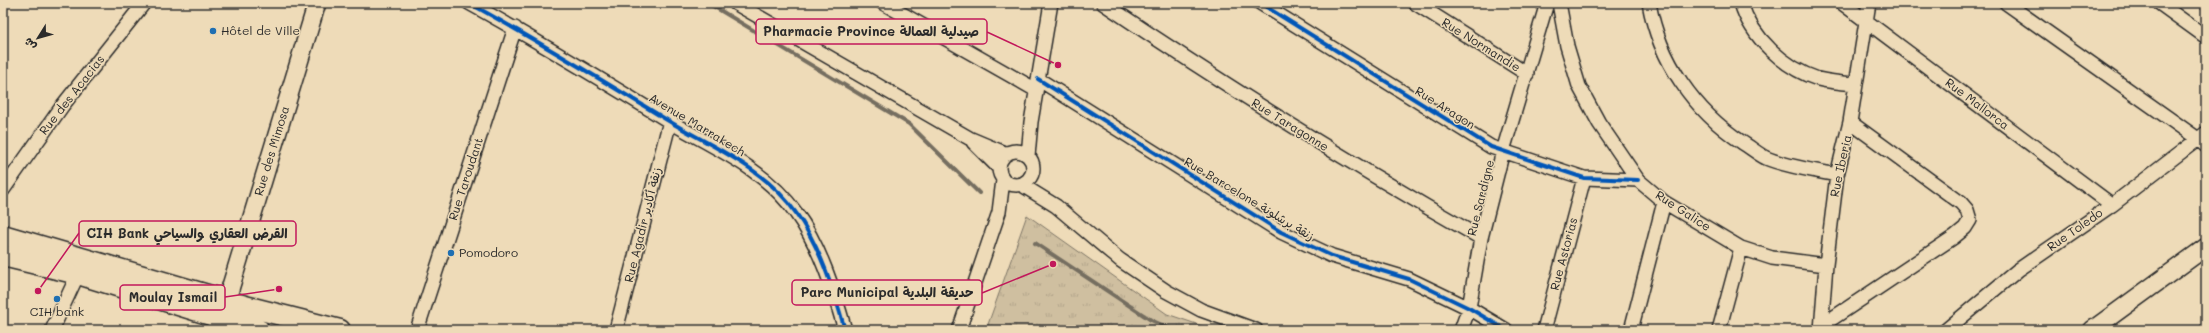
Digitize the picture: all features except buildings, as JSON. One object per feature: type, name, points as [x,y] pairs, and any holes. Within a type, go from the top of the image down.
[{"type":"highway","points":[[3,235],[260,330]]},
{"type":"highway","points":[[4,256],[78,274],[220,316],[340,330]]},
{"type":"main road","name":"Rue des Mimosa","points":[[220,316],[317,3]]},
{"type":"main road","points":[[2095,329],[2206,247]]},
{"type":"street","name":"Rue des Acacias","points":[[3,190],[63,105],[144,3]]},
{"type":"street","name":"Avenue Marrakech","points":[[469,3],[515,28],[670,121],[716,145],[742,163],[773,188],[796,213],[825,271],[846,330]]},
{"type":"street","points":[[735,3],[969,138],[1010,153],[1023,153],[1028,156],[1033,165],[1032,174],[1026,182],[1019,185],[999,212]]},
{"type":"street","name":"Rue Barcelone زنقة برشلونة","points":[[883,3],[1037,85],[1281,232],[1332,256],[1409,279],[1469,308],[1506,330]]},
{"type":"street","points":[[1028,156],[1030,122],[1051,3]]},
{"type":"street","name":"Rue Taragonne","points":[[1103,3],[1302,133],[1386,184],[1481,238]]},
{"type":"street","name":"Rue Aragon","points":[[1260,3],[1461,130],[1491,147],[1584,178],[1638,180]]},
{"type":"street","name":"Rue Normandie","points":[[1414,3],[1527,74]]},
{"type":"street","name":"Rue Sardigne","points":[[1462,330],[1469,308],[1481,238],[1504,151],[1547,3]]},
{"type":"street","name":"Rue Galice","points":[[1559,3],[1568,46],[1579,86],[1600,123],[1638,180],[1664,202],[1741,248],[1772,258],[1826,265]]},
{"type":"street","points":[[1649,3],[1664,53],[1685,89],[1712,119],[1732,136],[1766,158],[1837,175]]},
{"type":"street","points":[[1741,3],[1745,17],[1759,37],[1791,65],[1819,79],[1855,84]]},
{"type":"street","name":"Rue Mallorca","points":[[1842,3],[2112,205]]},
{"type":"street","name":"Rue Iberia","points":[[1821,328],[1826,265],[1837,175],[1850,122],[1869,3]]},
{"type":"street","points":[[2006,3],[2203,139]]},
{"type":"street","points":[[2159,3],[2206,37]]},
{"type":"street","name":"Rue Taroudant","points":[[417,330],[515,28]]},
{"type":"street","name":"Rue Agadir زنقة أكادير","points":[[616,330],[670,121]]},
{"type":"street","points":[[959,330],[999,212],[1001,174],[1000,162],[1010,153],[1030,122]]},
{"type":"street","points":[[1821,328],[1954,237],[1965,228],[1970,220],[1967,210],[1961,203],[1850,122]]},
{"type":"street","points":[[969,138],[1001,174],[1056,206],[1120,260],[1166,291],[1201,310],[1256,330]]},
{"type":"street","name":"Rue Toledo","points":[[1946,330],[2018,270],[2112,205],[2203,139]]},
{"type":"street","points":[[1032,174],[1056,206]]},
{"type":"street","name":"Rue Astorias","points":[[1544,330],[1584,178]]},
{"type":"street","points":[[1631,330],[1664,202]]},
{"type":"street","points":[[1719,330],[1741,248]]},
{"type":"street","points":[[52,330],[78,274]]},
{"type":"green space","points":[[1027,215],[1167,314],[1214,330],[986,330]]},
{"type":"waterway","points":[[708,3],[909,124],[979,193]]},
{"type":"waterway","points":[[1035,243],[1151,320],[1173,330]]},
{"type":"cycle path","points":[[469,3],[719,149],[769,183],[783,197],[805,226],[825,269],[845,330]]},
{"type":"cycle path","points":[[1260,3],[1491,147],[1584,178],[1638,180]]},
{"type":"cycle path","points":[[1038,79],[1281,232],[1332,256],[1409,279],[1469,308],[1506,330]]},
{"type":"place","name":"Hôtel de Ville","points":[[213,31]]},
{"type":"place","name":"Pharmacie Province صيدلية العمالة","points":[[1058,65]]},
{"type":"place","name":"Pomodoro","points":[[451,253]]},
{"type":"place","name":"Parc Municipal حديقة البلدية","points":[[1053,264]]},
{"type":"place","name":"Moulay Ismail","points":[[279,289]]},
{"type":"place","name":"CIH Bank القرض العقاري والسياحي","points":[[38,291]]},
{"type":"place","name":"CIH bank","points":[[57,299]]}]
